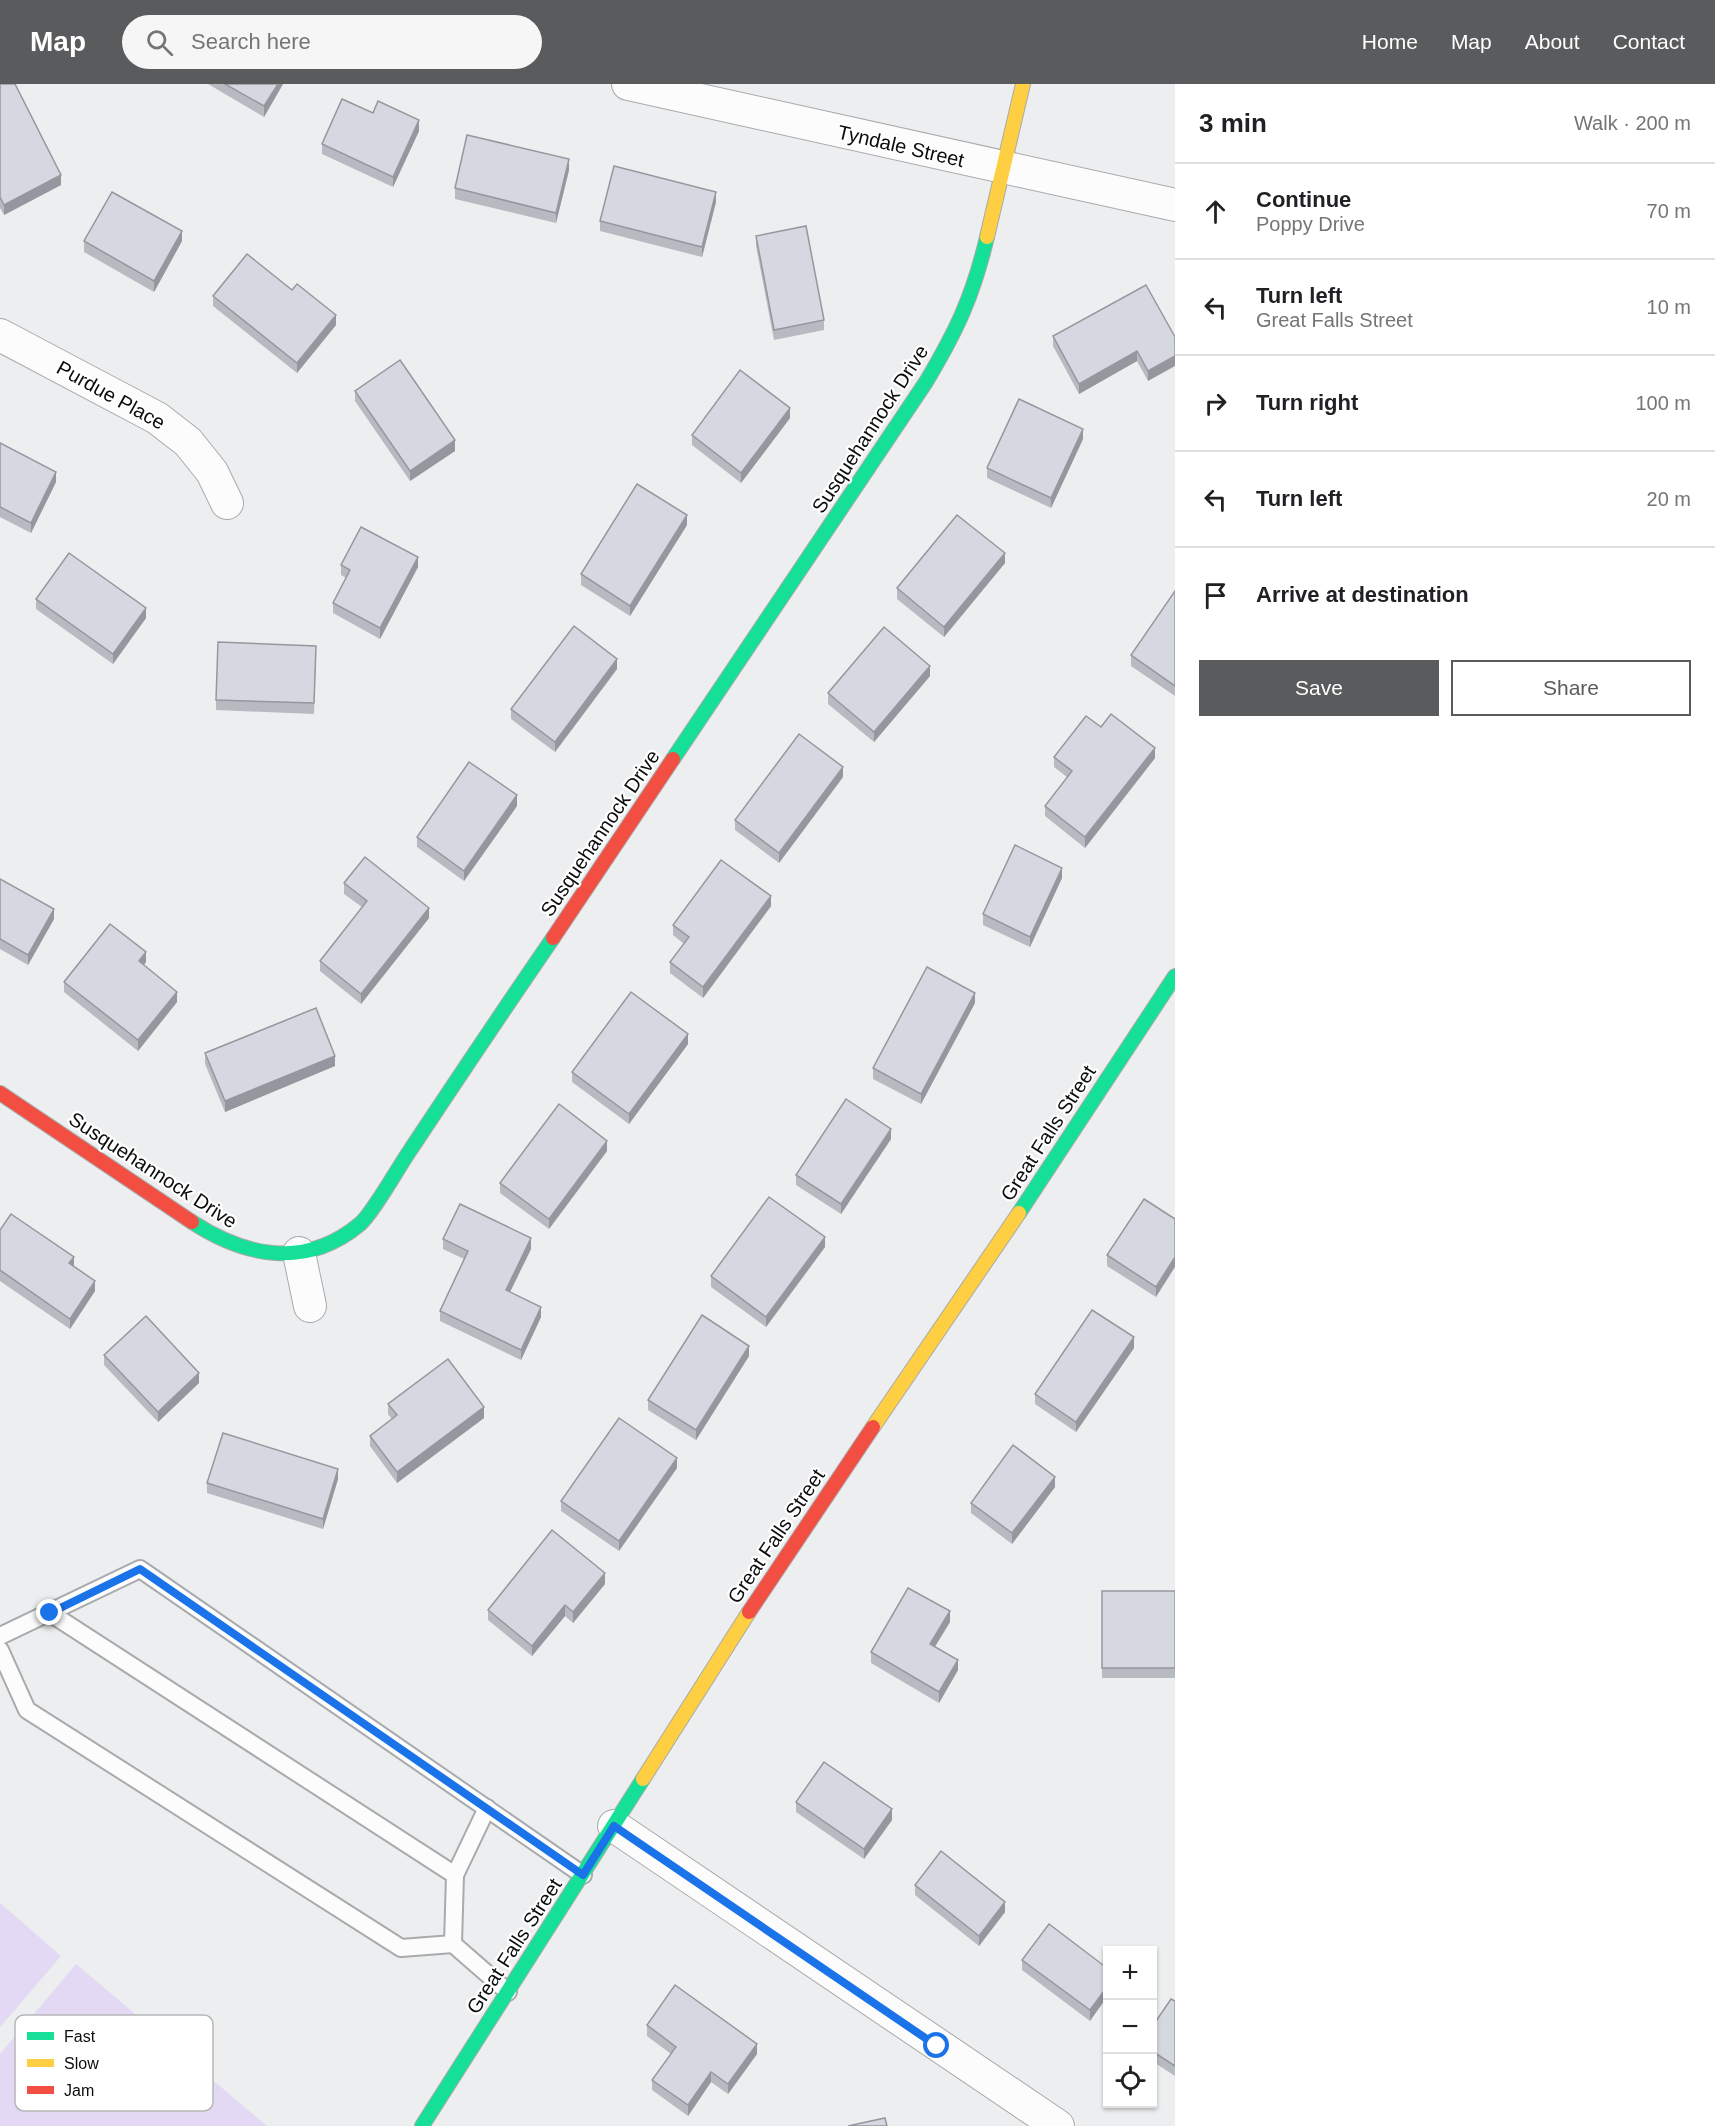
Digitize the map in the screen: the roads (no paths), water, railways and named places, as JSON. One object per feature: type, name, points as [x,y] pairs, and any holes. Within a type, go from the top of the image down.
[{"type":"street","name":"Tyndale Street","points":[[628,84],[1175,205]]},
{"type":"street","name":"Susquehannock Drive","points":[[0,1094],[218,1239],[257,1253],[299,1253],[332,1243],[361,1223],[926,382],[955,334],[976,283],[1023,84]]},
{"type":"street","name":"Purdue Place","points":[[0,335],[157,418],[188,442],[212,472],[227,503]]},
{"type":"street","name":"Great Falls Street","points":[[422,2126],[796,1539],[1022,1208],[1175,976]]},
{"type":"street","points":[[299,1253],[310,1306]]},
{"type":"street","points":[[614,1826],[1058,2126]]},
{"type":"lane","points":[[0,1636],[140,1569],[583,1875]]},
{"type":"lane","points":[[50,1613],[455,1875]]},
{"type":"lane","points":[[0,1650],[27,1710],[401,1947],[453,1944],[508,1992]]},
{"type":"lane","points":[[453,1944],[455,1875],[487,1808]]}]
